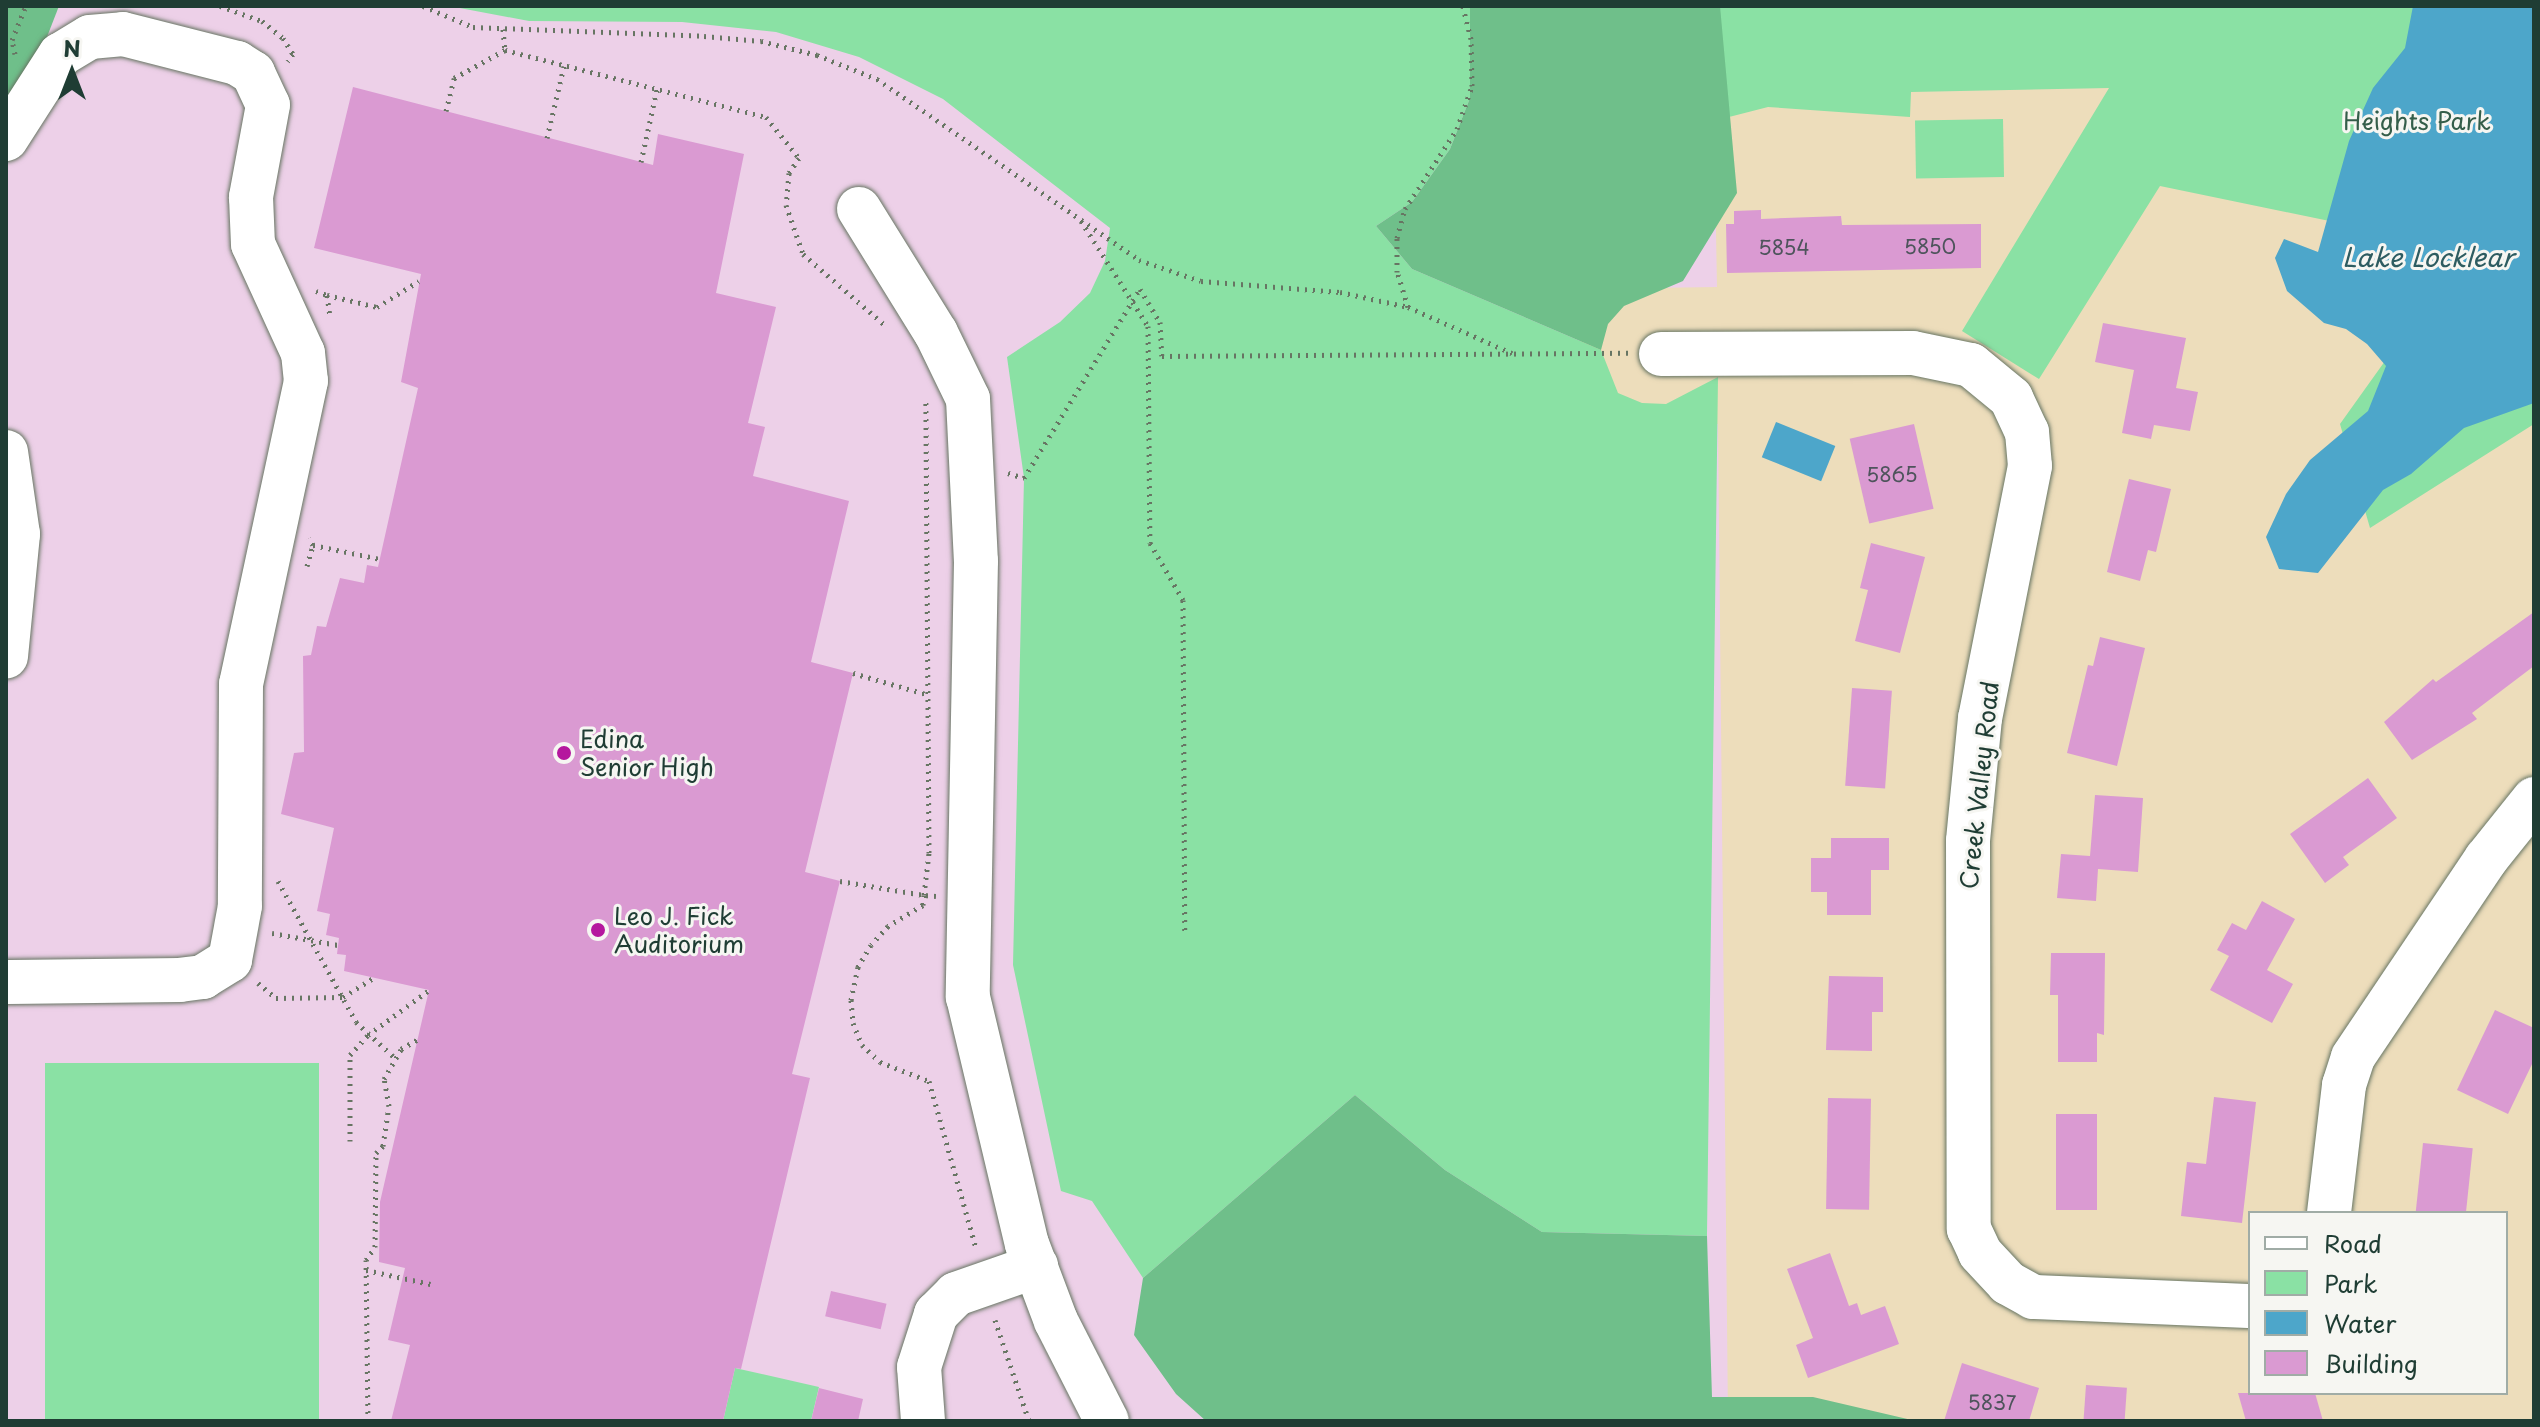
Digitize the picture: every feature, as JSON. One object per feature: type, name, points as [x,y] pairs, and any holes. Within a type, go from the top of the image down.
[{"type":"street","points":[[6,139],[60,55],[106,33],[237,63],[264,89],[266,127],[251,197],[253,244],[303,353],[306,381],[241,684],[234,946],[203,977],[180,980],[6,982]]},
{"type":"street","points":[[859,209],[936,333],[968,399],[976,561],[968,997],[1036,1266],[1056,1321],[1107,1421]]},
{"type":"street","name":"Creek Valley Road","points":[[1661,354],[1913,353],[1971,365],[2011,398],[2027,432],[2030,466],[1980,718],[1968,841],[1969,1229],[1980,1253],[2008,1283],[2033,1297],[2248,1306]]},
{"type":"street","points":[[6,452],[18,534],[6,656]]},
{"type":"street","points":[[2329,1211],[2344,1085],[2353,1057],[2486,859],[2534,799]]},
{"type":"street","points":[[923,1421],[919,1367],[936,1314],[956,1294],[985,1281],[1036,1266]]},
{"type":"path","points":[[423,6],[473,27],[704,36],[761,41],[817,55],[877,79],[1139,260],[1201,281],[1340,292],[1408,307],[1512,353]]},
{"type":"path","points":[[1408,307],[1397,272],[1397,238],[1405,209],[1457,129],[1472,86],[1471,39],[1463,6]]},
{"type":"path","points":[[503,29],[505,50]]},
{"type":"path","points":[[446,111],[454,78],[505,50],[766,117],[799,158],[789,173],[786,205],[803,254],[890,330]]},
{"type":"path","points":[[547,138],[564,66]]},
{"type":"path","points":[[641,162],[657,89]]},
{"type":"path","points":[[1078,217],[1148,326],[1150,543],[1183,600],[1185,932]]},
{"type":"path","points":[[327,295],[377,307],[419,281]]},
{"type":"path","points":[[1024,478],[1140,289],[1160,322],[1162,356],[1661,354]]},
{"type":"path","points":[[926,393],[929,695],[923,905],[880,935],[858,967],[851,1000],[853,1023],[862,1045],[880,1062],[929,1081],[985,1281],[1029,1421]]},
{"type":"path","points":[[313,545],[380,559]]},
{"type":"path","points":[[853,673],[929,695]]},
{"type":"path","points":[[840,881],[970,901]]},
{"type":"path","points":[[234,946],[338,945]]},
{"type":"path","points":[[234,946],[276,998],[343,997],[373,978]]},
{"type":"path","points":[[350,1141],[350,1055],[368,1035],[429,990]]},
{"type":"path","points":[[368,1421],[366,1270],[375,1247],[376,1153],[383,1146],[389,1106],[384,1079],[401,1049],[418,1039]]},
{"type":"path","points":[[366,1270],[431,1284]]},
{"type":"shaded area","points":[[6,6],[1712,6],[1717,287],[1580,289],[1582,426],[1718,424],[1728,1421],[6,1421]]},
{"type":"green space","points":[[6,6],[59,6],[33,73],[6,117]]},
{"type":"green space","points":[[449,6],[1470,6],[1470,98],[1450,149],[1412,202],[1376,226],[1412,269],[1601,350],[1618,393],[1642,403],[1666,404],[1718,377],[1707,1236],[1542,1232],[1445,1170],[1355,1095],[1143,1278],[1092,1201],[1061,1191],[1013,965],[1024,478],[1007,357],[1060,322],[1090,293],[1105,261],[1110,228],[943,99],[859,57],[776,32],[682,22],[529,21]]},
{"type":"green space","points":[[1470,6],[1720,6],[1737,193],[1683,281],[1624,306],[1608,324],[1601,350],[1412,269],[1376,226],[1412,202],[1450,149],[1470,98]]},
{"type":"green space","name":"Heights Park","points":[[1712,6],[2534,6],[2534,424],[2370,528],[2340,424],[2465,249],[2160,186],[2039,379],[1962,331],[2109,88],[1911,92],[1910,117],[1768,107],[1729,117]]},
{"type":"green space","points":[[2003,119],[2004,177],[1916,179],[1915,121]]},
{"type":"green space","points":[[45,1063],[319,1063],[319,1421],[45,1421]]},
{"type":"green space","points":[[1355,1095],[1445,1170],[1542,1232],[1707,1236],[1712,1397],[1813,1397],[1916,1421],[1206,1421],[1176,1394],[1134,1335],[1143,1278]]},
{"type":"green space","points":[[735,1368],[819,1387],[811,1421],[723,1421]]},
{"type":"water","name":"Lake Locklear","points":[[2413,6],[2534,6],[2534,403],[2464,428],[2411,474],[2383,490],[2318,573],[2279,569],[2266,537],[2286,494],[2310,460],[2368,411],[2386,366],[2367,344],[2346,329],[2324,323],[2287,291],[2275,258],[2284,239],[2318,252],[2349,141],[2373,88],[2405,48]]},
{"type":"water","points":[[1776,422],[1835,446],[1821,481],[1762,457]]},
{"type":"building","name":"Edina Senior High","points":[[353,87],[653,165],[658,134],[744,154],[716,293],[776,307],[748,423],[765,427],[753,476],[849,501],[811,662],[853,673],[805,872],[840,881],[792,1074],[810,1078],[741,1369],[735,1368],[723,1421],[391,1421],[410,1345],[388,1340],[405,1268],[379,1262],[380,1202],[429,990],[344,971],[346,955],[337,954],[339,938],[326,935],[330,914],[317,911],[334,828],[281,814],[294,753],[304,752],[303,656],[311,655],[317,626],[326,627],[340,578],[364,583],[367,565],[378,567],[418,388],[401,382],[421,274],[314,248]]},
{"type":"building","points":[[1761,210],[1761,219],[1841,216],[1842,225],[1981,224],[1981,268],[1727,273],[1726,224],[1734,224],[1734,211]]},
{"type":"building","points":[[2103,323],[2186,338],[2176,388],[2198,392],[2190,431],[2154,425],[2151,439],[2122,433],[2134,370],[2095,362]]},
{"type":"building","points":[[1914,424],[1934,509],[1869,524],[1850,439]]},
{"type":"building","points":[[2129,479],[2171,489],[2156,552],[2148,550],[2140,581],[2107,572]]},
{"type":"building","points":[[1871,543],[1925,557],[1900,653],[1855,641],[1868,590],[1860,588]]},
{"type":"building","points":[[2534,612],[2534,666],[2472,713],[2477,719],[2412,760],[2384,722],[2433,679],[2436,682]]},
{"type":"building","points":[[2100,637],[2145,648],[2117,766],[2067,753],[2088,665],[2093,666]]},
{"type":"building","points":[[1852,688],[1892,691],[1885,789],[1845,786]]},
{"type":"building","points":[[2368,778],[2397,818],[2343,857],[2349,865],[2325,883],[2290,834]]},
{"type":"building","points":[[2095,795],[2143,798],[2138,872],[2098,869],[2096,901],[2057,898],[2061,854],[2090,856]]},
{"type":"building","points":[[1831,838],[1889,838],[1889,870],[1871,870],[1871,915],[1827,915],[1827,892],[1811,892],[1811,858],[1831,858]]},
{"type":"building","points":[[2262,901],[2295,919],[2267,970],[2293,984],[2272,1023],[2210,990],[2229,956],[2217,950],[2232,923],[2246,930]]},
{"type":"building","points":[[2051,953],[2105,953],[2104,1035],[2097,1033],[2097,1062],[2058,1062],[2058,995],[2050,995]]},
{"type":"building","points":[[1829,976],[1883,977],[1883,1012],[1872,1012],[1872,1051],[1826,1050]]},
{"type":"building","points":[[2495,1010],[2534,1028],[2534,1060],[2508,1114],[2457,1090]]},
{"type":"building","points":[[2214,1097],[2256,1102],[2242,1223],[2181,1216],[2187,1162],[2206,1164]]},
{"type":"building","points":[[1828,1098],[1871,1099],[1869,1210],[1826,1209]]},
{"type":"building","points":[[2056,1114],[2097,1114],[2097,1210],[2056,1210]]},
{"type":"building","points":[[2423,1143],[2473,1148],[2466,1211],[2416,1211]]},
{"type":"building","points":[[1830,1253],[1849,1306],[1857,1303],[1861,1315],[1885,1306],[1899,1344],[1808,1378],[1796,1345],[1813,1338],[1787,1269]]},
{"type":"building","points":[[831,1291],[887,1304],[881,1329],[825,1316]]},
{"type":"building","points":[[1962,1363],[2039,1388],[2029,1421],[1944,1421]]},
{"type":"building","points":[[2086,1385],[2127,1388],[2125,1421],[2083,1421]]},
{"type":"building","points":[[819,1388],[863,1399],[858,1421],[811,1421]]},
{"type":"building","points":[[2238,1393],[2316,1395],[2323,1421],[2246,1421]]},
{"type":"place","name":"Edina Senior High","points":[[564,753]]},
{"type":"place","name":"Leo J. Fick Auditorium","points":[[598,930]]}]
